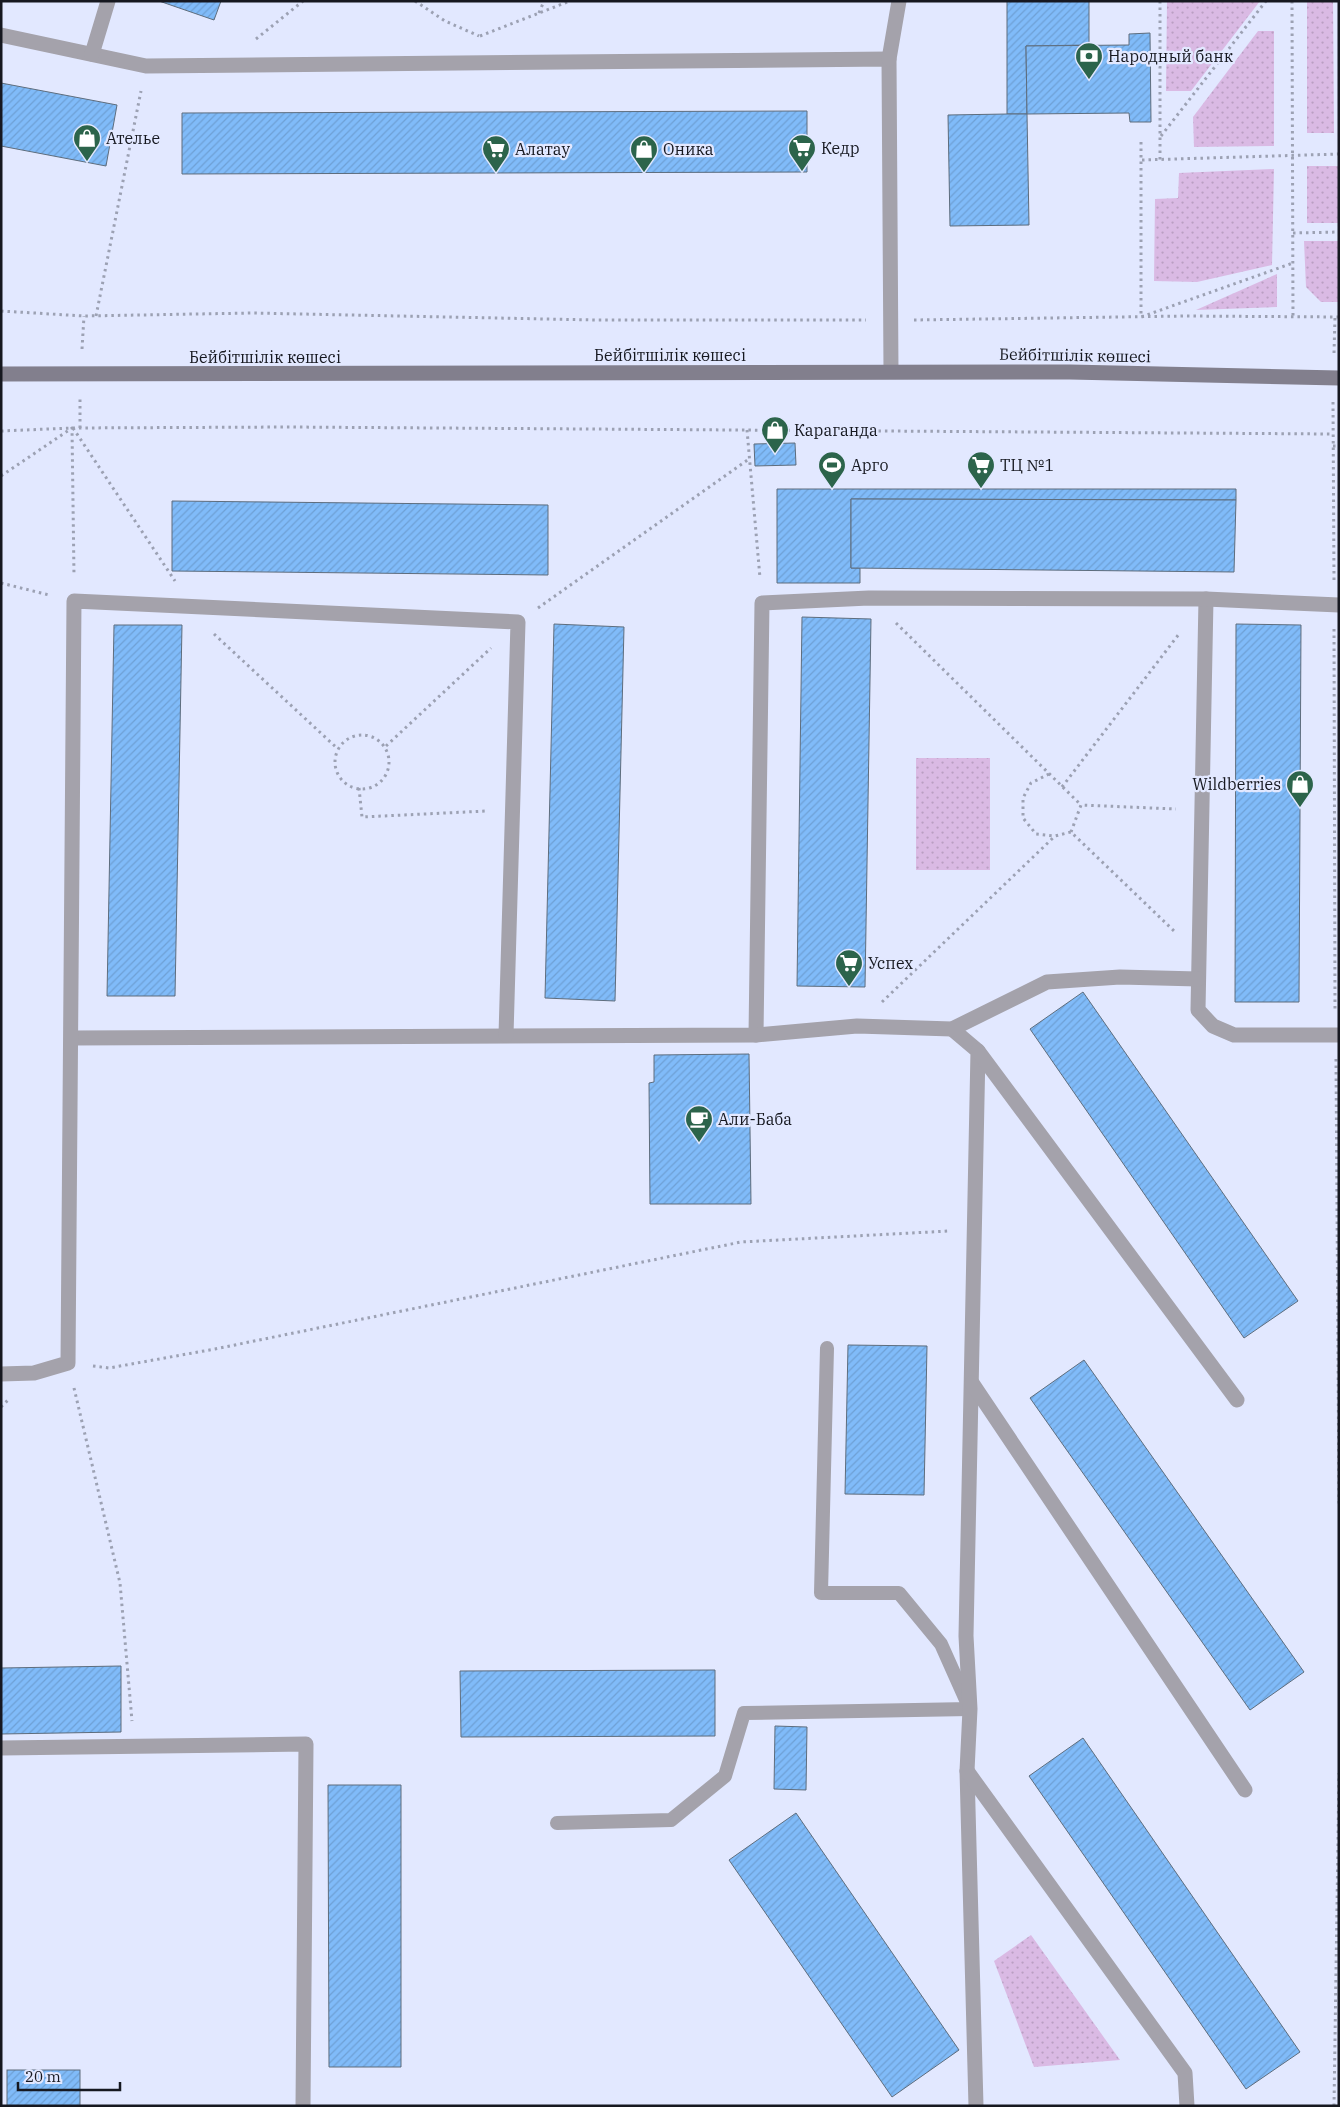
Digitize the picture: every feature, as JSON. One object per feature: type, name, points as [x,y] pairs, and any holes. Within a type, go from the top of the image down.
[{"type":"street","points":[[92,54],[108,1]]},
{"type":"street","points":[[892,371],[890,320],[889,59],[898,1]]},
{"type":"street","points":[[1,35],[146,66],[889,59]]},
{"type":"street","name":"Бейбітшілік көшесі","points":[[1,374],[892,371],[1070,372],[1339,378]]},
{"type":"street","points":[[756,1035],[762,603],[869,598],[1206,599],[1336,605]]},
{"type":"street","points":[[1206,599],[1198,1010],[1213,1026],[1234,1035],[1337,1035]]},
{"type":"street","points":[[1,1374],[34,1373],[68,1363],[74,601],[518,622],[506,1035]]},
{"type":"street","points":[[72,1038],[756,1035],[857,1026],[952,1029],[1047,982],[1120,977],[1198,978]]},
{"type":"street","points":[[952,1029],[978,1051],[1237,1400]]},
{"type":"street","points":[[976,2106],[968,1771],[970,1709],[966,1636],[978,1051]]},
{"type":"street","points":[[972,1383],[1245,1790]]},
{"type":"street","points":[[1,1748],[306,1744],[303,2106]]},
{"type":"street","points":[[968,1771],[1185,2073],[1187,2106]]},
{"type":"lane","points":[[557,1822],[672,1820],[724,1776],[744,1713],[970,1709],[941,1644],[900,1593],[821,1593],[827,1348]]},
{"type":"path","points":[[224,65],[303,1]]},
{"type":"path","points":[[415,1],[445,21],[479,36]]},
{"type":"path","points":[[539,13],[544,1]]},
{"type":"path","points":[[462,63],[479,36],[570,1]]},
{"type":"path","points":[[1160,1],[1160,160]]},
{"type":"path","points":[[1161,136],[1266,1]]},
{"type":"path","points":[[1292,1],[1293,317]]},
{"type":"path","points":[[96,316],[146,66]]},
{"type":"path","points":[[1141,142],[1141,317]]},
{"type":"path","points":[[1142,160],[1339,154]]},
{"type":"path","points":[[1293,233],[1339,232]]},
{"type":"path","points":[[1141,317],[1293,263]]},
{"type":"path","points":[[1,311],[96,316],[252,313],[595,320],[1339,317]]},
{"type":"path","points":[[1,476],[72,428]]},
{"type":"path","points":[[1,583],[74,601],[72,428]]},
{"type":"path","points":[[1,431],[72,428],[1332,434],[1336,605],[1339,1506]]},
{"type":"path","points":[[746,430],[762,603]]},
{"type":"path","points":[[1333,446],[1339,446]]},
{"type":"path","points":[[386,746],[518,622],[749,459]]},
{"type":"path","points":[[869,598],[1081,805],[1201,810]]},
{"type":"path","points":[[1062,787],[1206,599]]},
{"type":"path","points":[[371,735],[386,746],[390,765],[381,782],[364,789],[359,788],[346,784],[335,768],[338,749],[352,736],[371,735]]},
{"type":"path","points":[[1049,774],[1031,783],[1023,798],[1024,818],[1036,834],[1055,836],[1071,832]]},
{"type":"path","points":[[359,788],[362,817],[513,810]]},
{"type":"path","points":[[1071,832],[1081,805]]},
{"type":"path","points":[[1071,832],[1198,954]]},
{"type":"path","points":[[857,1026],[1055,836]]},
{"type":"path","points":[[134,1747],[120,1583],[68,1363],[109,1368],[234,1345],[740,1242],[975,1230]]},
{"type":"path","points":[[1334,2106],[1339,1773]]},
{"type":"shaded area","points":[[1167,1],[1260,1],[1191,91],[1166,91]]},
{"type":"shaded area","points":[[1307,1],[1333,1],[1334,133],[1307,133]]},
{"type":"shaded area","points":[[1258,31],[1274,31],[1274,146],[1194,147],[1193,117]]},
{"type":"shaded area","points":[[1307,166],[1339,166],[1339,223],[1307,223]]},
{"type":"shaded area","points":[[1274,169],[1272,265],[1197,282],[1154,281],[1155,199],[1178,198],[1179,173]]},
{"type":"shaded area","points":[[1304,241],[1339,241],[1339,302],[1321,302],[1306,287]]},
{"type":"shaded area","points":[[1277,274],[1277,307],[1196,310]]},
{"type":"shaded area","points":[[916,758],[990,758],[990,870],[916,870]]},
{"type":"shaded area","points":[[1031,1935],[1120,2060],[1034,2067],[994,1961]]},
{"type":"building","points":[[159,1],[221,1],[214,20]]},
{"type":"building","points":[[1007,1],[1089,1],[1089,45],[1026,46],[1027,114],[1007,114]]},
{"type":"building","name":"Народный банк","points":[[1150,33],[1151,122],[1130,122],[1129,113],[1027,114],[1026,46],[1129,45],[1129,34]]},
{"type":"building","points":[[1,83],[117,105],[106,166],[1,146]]},
{"type":"building","points":[[807,111],[807,172],[182,174],[182,113]]},
{"type":"building","points":[[1027,114],[1029,225],[950,226],[948,115]]},
{"type":"building","name":"Караганда","points":[[795,443],[796,465],[755,466],[754,444]]},
{"type":"building","points":[[777,489],[1236,489],[1236,500],[851,499],[851,568],[860,568],[860,583],[777,583]]},
{"type":"building","points":[[851,499],[1236,500],[1234,572],[851,568]]},
{"type":"building","points":[[172,501],[548,505],[548,575],[172,571]]},
{"type":"building","points":[[802,617],[871,619],[865,987],[797,986]]},
{"type":"building","points":[[554,624],[624,627],[615,1001],[545,998]]},
{"type":"building","points":[[1236,624],[1301,625],[1299,1002],[1235,1002]]},
{"type":"building","points":[[114,625],[182,625],[175,996],[107,996]]},
{"type":"building","points":[[1083,992],[1298,1301],[1244,1338],[1030,1029]]},
{"type":"building","name":"Али-Баба","points":[[749,1054],[751,1204],[650,1204],[649,1083],[654,1082],[654,1055]]},
{"type":"building","points":[[848,1345],[927,1346],[924,1495],[845,1494]]},
{"type":"building","points":[[1084,1360],[1304,1672],[1250,1710],[1030,1398]]},
{"type":"building","points":[[121,1666],[121,1732],[1,1734],[1,1668]]},
{"type":"building","points":[[715,1670],[715,1736],[461,1737],[460,1671]]},
{"type":"building","points":[[775,1726],[807,1727],[806,1790],[774,1789]]},
{"type":"building","points":[[1083,1738],[1300,2052],[1246,2089],[1029,1776]]},
{"type":"building","points":[[328,1785],[401,1785],[401,2067],[329,2067]]},
{"type":"building","points":[[796,1813],[959,2050],[892,2097],[729,1860]]},
{"type":"building","points":[[7,2070],[80,2070],[80,2106],[7,2106]]},
{"type":"place","name":"Народный банк","points":[[1089,80]]},
{"type":"place","name":"Ателье","points":[[87,162]]},
{"type":"place","name":"Кедр","points":[[802,172]]},
{"type":"place","name":"Алатау","points":[[496,173]]},
{"type":"place","name":"Оника","points":[[644,173]]},
{"type":"place","name":"Караганда","points":[[775,454]]},
{"type":"place","name":"Арго","points":[[832,489]]},
{"type":"place","name":"ТЦ №1","points":[[981,489]]},
{"type":"place","name":"Wildberries","points":[[1300,808]]},
{"type":"place","name":"Успех","points":[[849,987]]},
{"type":"place","name":"Али-Баба","points":[[699,1143]]}]
